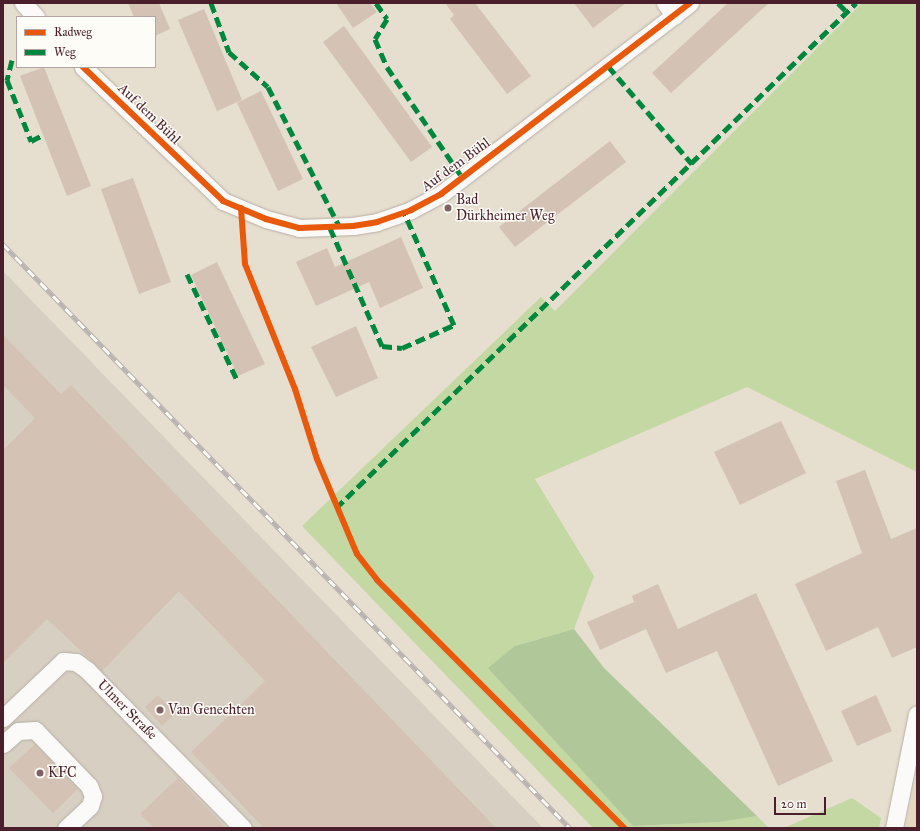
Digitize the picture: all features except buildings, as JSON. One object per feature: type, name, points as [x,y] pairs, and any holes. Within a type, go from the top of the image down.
[{"type":"street","points":[[23,3],[35,16]]},
{"type":"street","name":"Auf dem Bühl","points":[[84,68],[223,201],[266,219],[299,228],[340,228],[377,222],[411,210],[441,194],[670,10],[690,3]]},
{"type":"street","name":"Ulmer Straße","points":[[3,718],[64,661],[76,662],[87,670],[243,828]]},
{"type":"street","points":[[894,828],[917,714]]},
{"type":"street","points":[[3,744],[18,731],[34,730],[89,786],[93,796],[90,806],[66,828]]},
{"type":"shaded area","points":[[3,271],[543,828],[3,828]]},
{"type":"shaded area","points":[[917,772],[917,828],[906,828]]},
{"type":"green space","points":[[862,3],[917,3],[917,472],[747,387],[535,479],[594,576],[574,629],[515,646],[633,826],[720,822],[757,816],[769,828],[593,828],[302,526],[541,297],[555,311]]},
{"type":"green space","points":[[574,629],[604,668],[757,816],[720,822],[633,826],[488,668],[515,646]]},
{"type":"green space","points":[[852,798],[881,818],[879,828],[784,828]]},
{"type":"railway","points":[[3,244],[570,828]]},
{"type":"marked path","points":[[211,3],[229,52],[268,87],[340,228]]},
{"type":"marked path","points":[[376,3],[387,19],[375,39],[387,67],[462,177]]},
{"type":"marked path","points":[[838,3],[847,12]]},
{"type":"marked path","points":[[336,508],[856,3]]},
{"type":"marked path","points":[[12,60],[7,80],[31,141],[43,135]]},
{"type":"marked path","points":[[608,66],[692,164]]},
{"type":"marked path","points":[[330,228],[382,346],[402,348],[454,325],[404,212]]},
{"type":"marked path","points":[[187,274],[238,382]]},
{"type":"cycle path","points":[[84,68],[223,201],[266,219],[299,228],[353,226],[377,222],[411,210],[441,194],[690,3]]},
{"type":"cycle path","points":[[241,208],[245,264],[295,389],[317,459],[357,554],[377,580],[624,828]]},
{"type":"place","name":"Bad Dürkheimer Weg","points":[[448,208]]},
{"type":"place","name":"Van Genechten","points":[[160,710]]},
{"type":"place","name":"KFC","points":[[40,773]]}]
